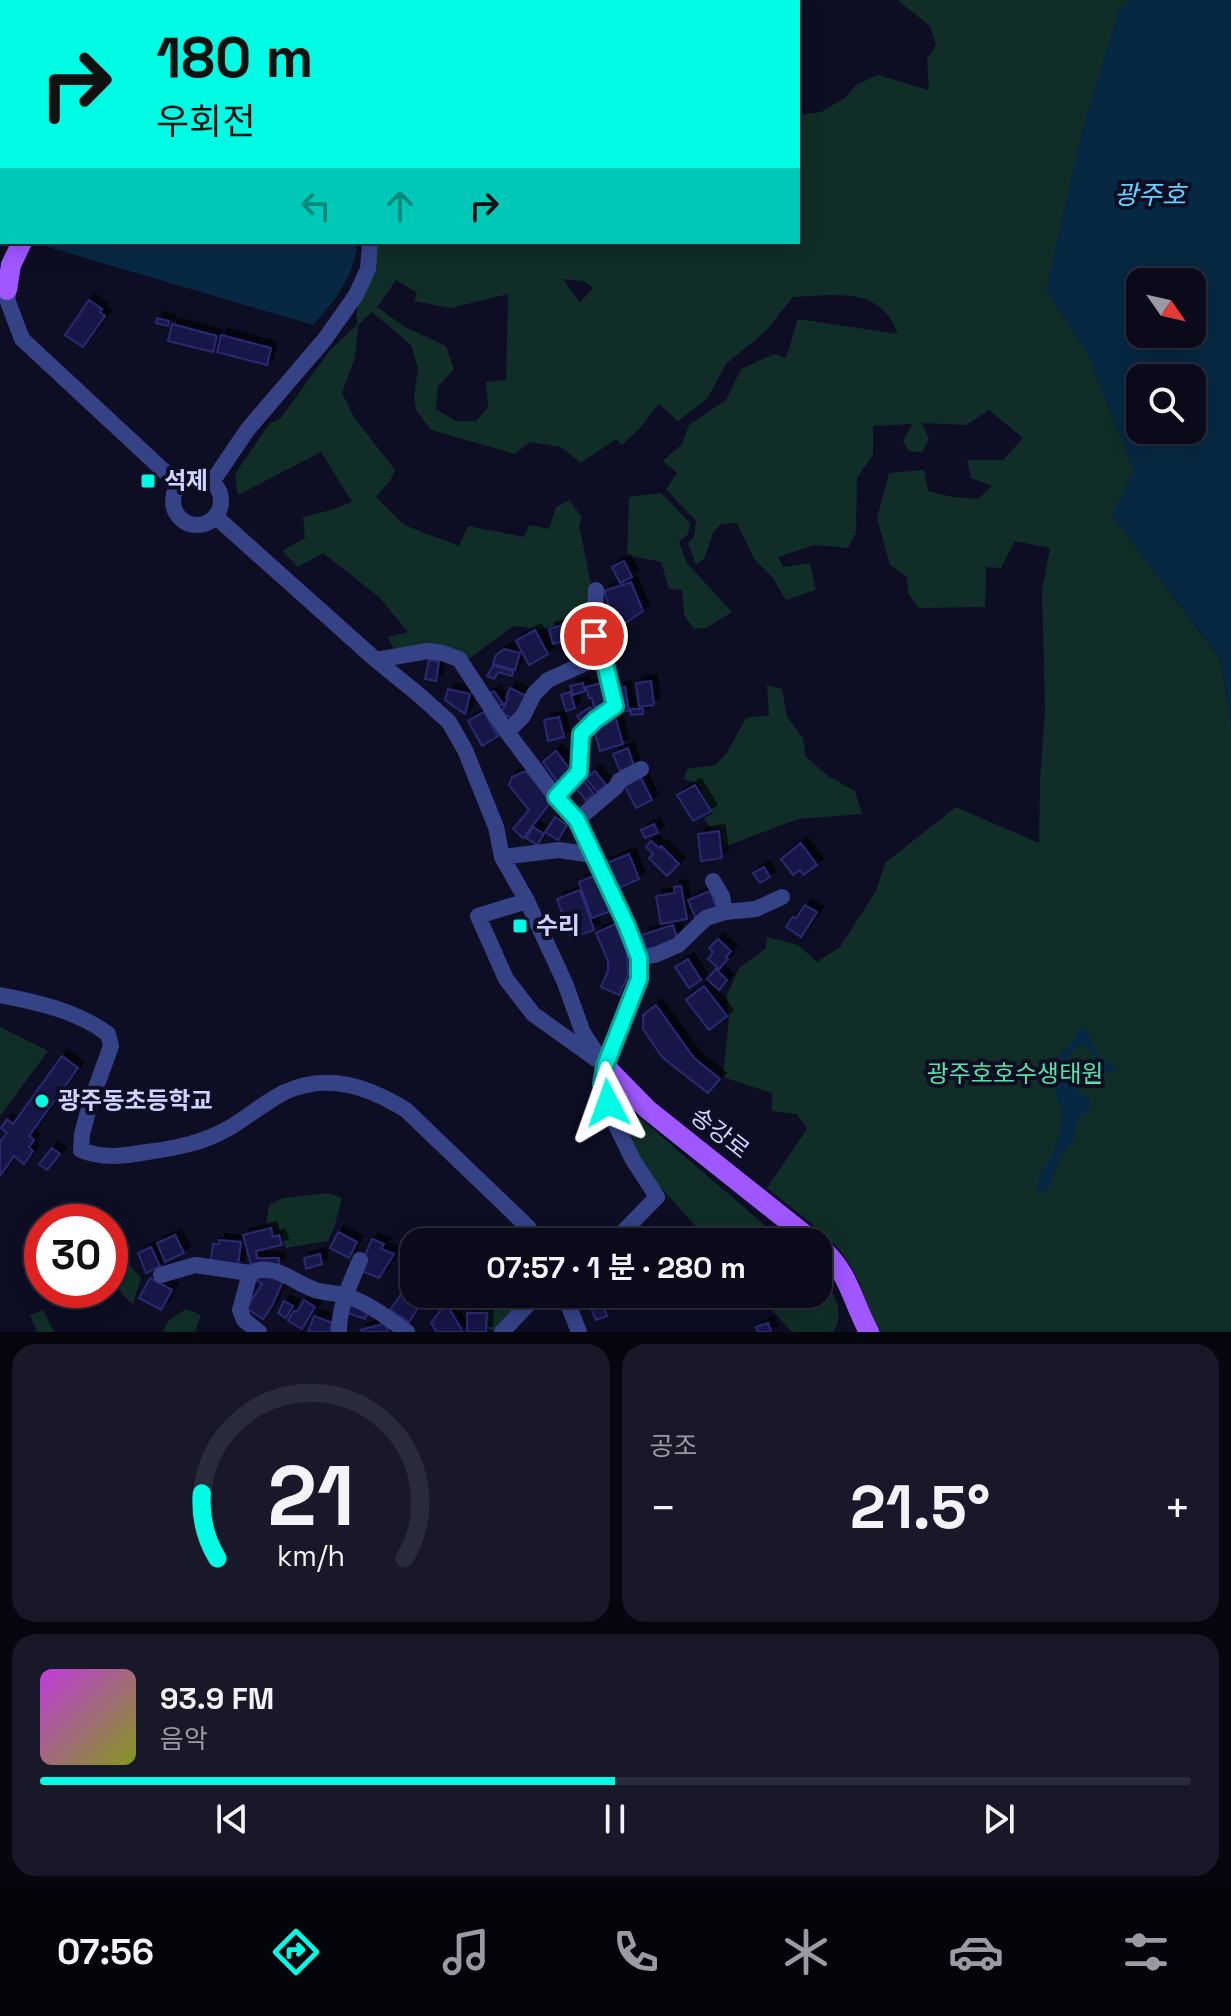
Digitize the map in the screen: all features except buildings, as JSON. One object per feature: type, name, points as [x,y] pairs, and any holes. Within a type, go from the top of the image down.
[{"type":"main road","points":[[7,290],[11,265],[21,244]]},
{"type":"main road","name":"송강로","points":[[605,1066],[647,1109],[796,1228]]},
{"type":"main road","name":"송강로","points":[[832,1257],[844,1276],[865,1328]]},
{"type":"street","points":[[212,482],[248,429],[325,339],[356,295],[368,269],[370,244]]},
{"type":"street","points":[[7,290],[8,302],[22,339],[179,485]]},
{"type":"street","points":[[197,476],[212,482],[221,502],[215,516],[201,524],[185,522],[174,511],[172,503],[179,485],[189,477],[197,476]]},
{"type":"street","points":[[215,516],[449,722],[465,750],[496,827],[502,857],[527,901],[565,983],[583,1033],[605,1066]]},
{"type":"street","points":[[556,797],[579,772],[581,734],[615,706],[605,664],[594,636],[596,590]]},
{"type":"street","points":[[376,660],[428,651],[459,659],[507,732],[577,820],[627,926],[639,958],[639,979],[605,1066],[602,1084],[615,1123],[633,1160],[657,1197],[627,1228]]},
{"type":"street","points":[[507,732],[523,716],[534,694],[548,680],[601,653]]},
{"type":"street","points":[[577,820],[619,781],[641,769]]},
{"type":"street","points":[[502,857],[559,850],[592,855]]},
{"type":"street","points":[[713,881],[722,896],[725,912]]},
{"type":"street","points":[[639,958],[678,945],[706,918],[725,912],[756,909],[782,897]]},
{"type":"street","name":"송강로","points":[[527,901],[478,916],[506,979],[533,1014],[605,1066]]},
{"type":"street","points":[[0,995],[33,1001],[79,1017],[108,1034],[111,1046],[90,1104],[81,1150],[95,1156],[122,1156],[188,1146],[228,1129],[283,1093],[301,1085],[353,1084],[386,1097],[406,1110],[529,1228]]},
{"type":"street","points":[[339,1332],[339,1317],[345,1295],[360,1260]]},
{"type":"street","points":[[161,1275],[195,1265],[250,1273],[258,1269],[278,1271],[316,1290],[345,1295],[376,1308],[407,1332]]},
{"type":"street","points":[[250,1273],[240,1310],[244,1320],[259,1332]]},
{"type":"street","points":[[502,1332],[525,1308]]},
{"type":"street","points":[[570,1308],[579,1332]]},
{"type":"green space","name":"광주호호수생태원","points":[[897,0],[1130,0],[1119,10],[1046,290],[1087,352],[1134,470],[1112,516],[1221,660],[1231,726],[1231,1332],[877,1332],[859,1283],[832,1242],[832,1228],[817,1228],[767,1188],[807,1129],[797,1114],[772,1111],[772,1093],[723,1077],[729,1019],[727,995],[739,968],[766,948],[767,937],[798,945],[817,962],[840,947],[876,891],[885,863],[956,807],[1039,843],[1045,710],[1042,590],[1050,548],[1015,541],[1001,568],[986,567],[985,607],[918,608],[908,593],[907,577],[890,565],[877,518],[889,473],[924,470],[928,491],[978,499],[992,486],[971,478],[967,460],[1003,460],[1023,438],[989,410],[966,425],[922,423],[929,439],[922,452],[908,451],[903,441],[912,424],[873,426],[873,455],[857,478],[856,533],[848,548],[815,545],[778,557],[783,567],[810,563],[816,590],[786,600],[772,577],[754,559],[737,523],[721,524],[713,533],[704,559],[696,565],[688,543],[694,537],[696,521],[666,489],[677,473],[663,461],[682,444],[689,425],[726,400],[741,369],[774,354],[786,358],[798,319],[898,334],[891,320],[876,304],[854,296],[793,297],[765,332],[726,364],[707,399],[678,421],[659,404],[622,445],[616,439],[581,463],[561,447],[530,442],[515,454],[431,430],[416,410],[414,398],[418,368],[411,345],[372,312],[358,325],[355,357],[342,393],[354,417],[395,470],[376,497],[404,525],[459,546],[468,526],[524,537],[529,525],[549,529],[556,507],[569,500],[582,517],[579,525],[593,594],[589,617],[540,629],[513,626],[466,661],[436,648],[394,649],[388,637],[408,632],[379,597],[323,553],[298,567],[282,551],[305,538],[303,517],[352,502],[321,452],[238,495],[235,474],[270,423],[280,419],[331,349],[357,325],[357,302],[376,244],[800,244],[800,115],[821,112],[845,98],[856,85],[878,75],[929,90],[927,59],[936,45],[930,26]],"holes":[[[563,279],[584,281],[593,288],[580,303]],[[396,280],[417,293],[414,301],[451,308],[508,294],[506,380],[486,382],[488,407],[476,421],[456,421],[436,409],[438,386],[454,369],[446,346],[405,327],[377,307]]]},
{"type":"green space","points":[[661,493],[690,523],[688,534],[679,542],[687,563],[732,612],[706,628],[694,629],[684,615],[682,590],[669,589],[661,562],[627,555],[629,497]]},
{"type":"green space","points":[[767,685],[782,689],[787,717],[803,738],[806,757],[828,776],[855,791],[862,814],[798,819],[724,847],[721,828],[710,827],[704,818],[713,813],[698,784],[684,779],[687,769],[715,765],[726,754],[746,718],[769,715]]},
{"type":"green space","points":[[0,1027],[48,1051],[0,1116]]},
{"type":"green space","points":[[630,1114],[639,1117],[768,1228],[697,1228],[650,1176],[616,1119]]},
{"type":"green space","points":[[328,1193],[342,1198],[328,1241],[286,1248],[278,1228],[266,1224],[269,1205],[283,1198]]},
{"type":"green space","points":[[128,1263],[141,1278],[133,1304],[128,1300]]},
{"type":"green space","points":[[832,1293],[839,1316],[833,1332],[792,1332],[770,1308],[832,1308]]},
{"type":"green space","points":[[478,1308],[518,1308],[495,1332],[488,1328],[488,1312],[476,1311]]},
{"type":"green space","points":[[186,1309],[201,1315],[195,1332],[163,1332],[169,1320]]},
{"type":"green space","points":[[43,1310],[54,1332],[37,1332],[30,1315]]},
{"type":"water","name":"광주호","points":[[1130,0],[1231,0],[1231,726],[1221,659],[1112,516],[1134,470],[1087,352],[1046,290],[1082,130],[1119,10]]},
{"type":"water","points":[[43,244],[358,244],[343,287],[313,325]]},
{"type":"water","points":[[1081,1028],[1087,1031],[1101,1062],[1111,1063],[1115,1071],[1109,1074],[1103,1071],[1085,1045],[1078,1046],[1068,1057],[1066,1065],[1076,1090],[1090,1098],[1091,1108],[1077,1120],[1074,1139],[1060,1159],[1050,1187],[1037,1195],[1040,1173],[1053,1154],[1060,1129],[1062,1109],[1055,1089],[1056,1065],[1061,1052],[1075,1039],[1076,1031]]},
{"type":"place","name":"석제","points":[[148,481]]},
{"type":"place","name":"수리","points":[[520,926]]},
{"type":"place","name":"광주동초등학교","points":[[42,1101]]},
{"type":"route","points":[[594,636],[605,664],[615,706],[581,734],[579,772],[556,797],[577,820],[639,958],[639,979],[605,1066],[602,1084],[608,1103]]}]
